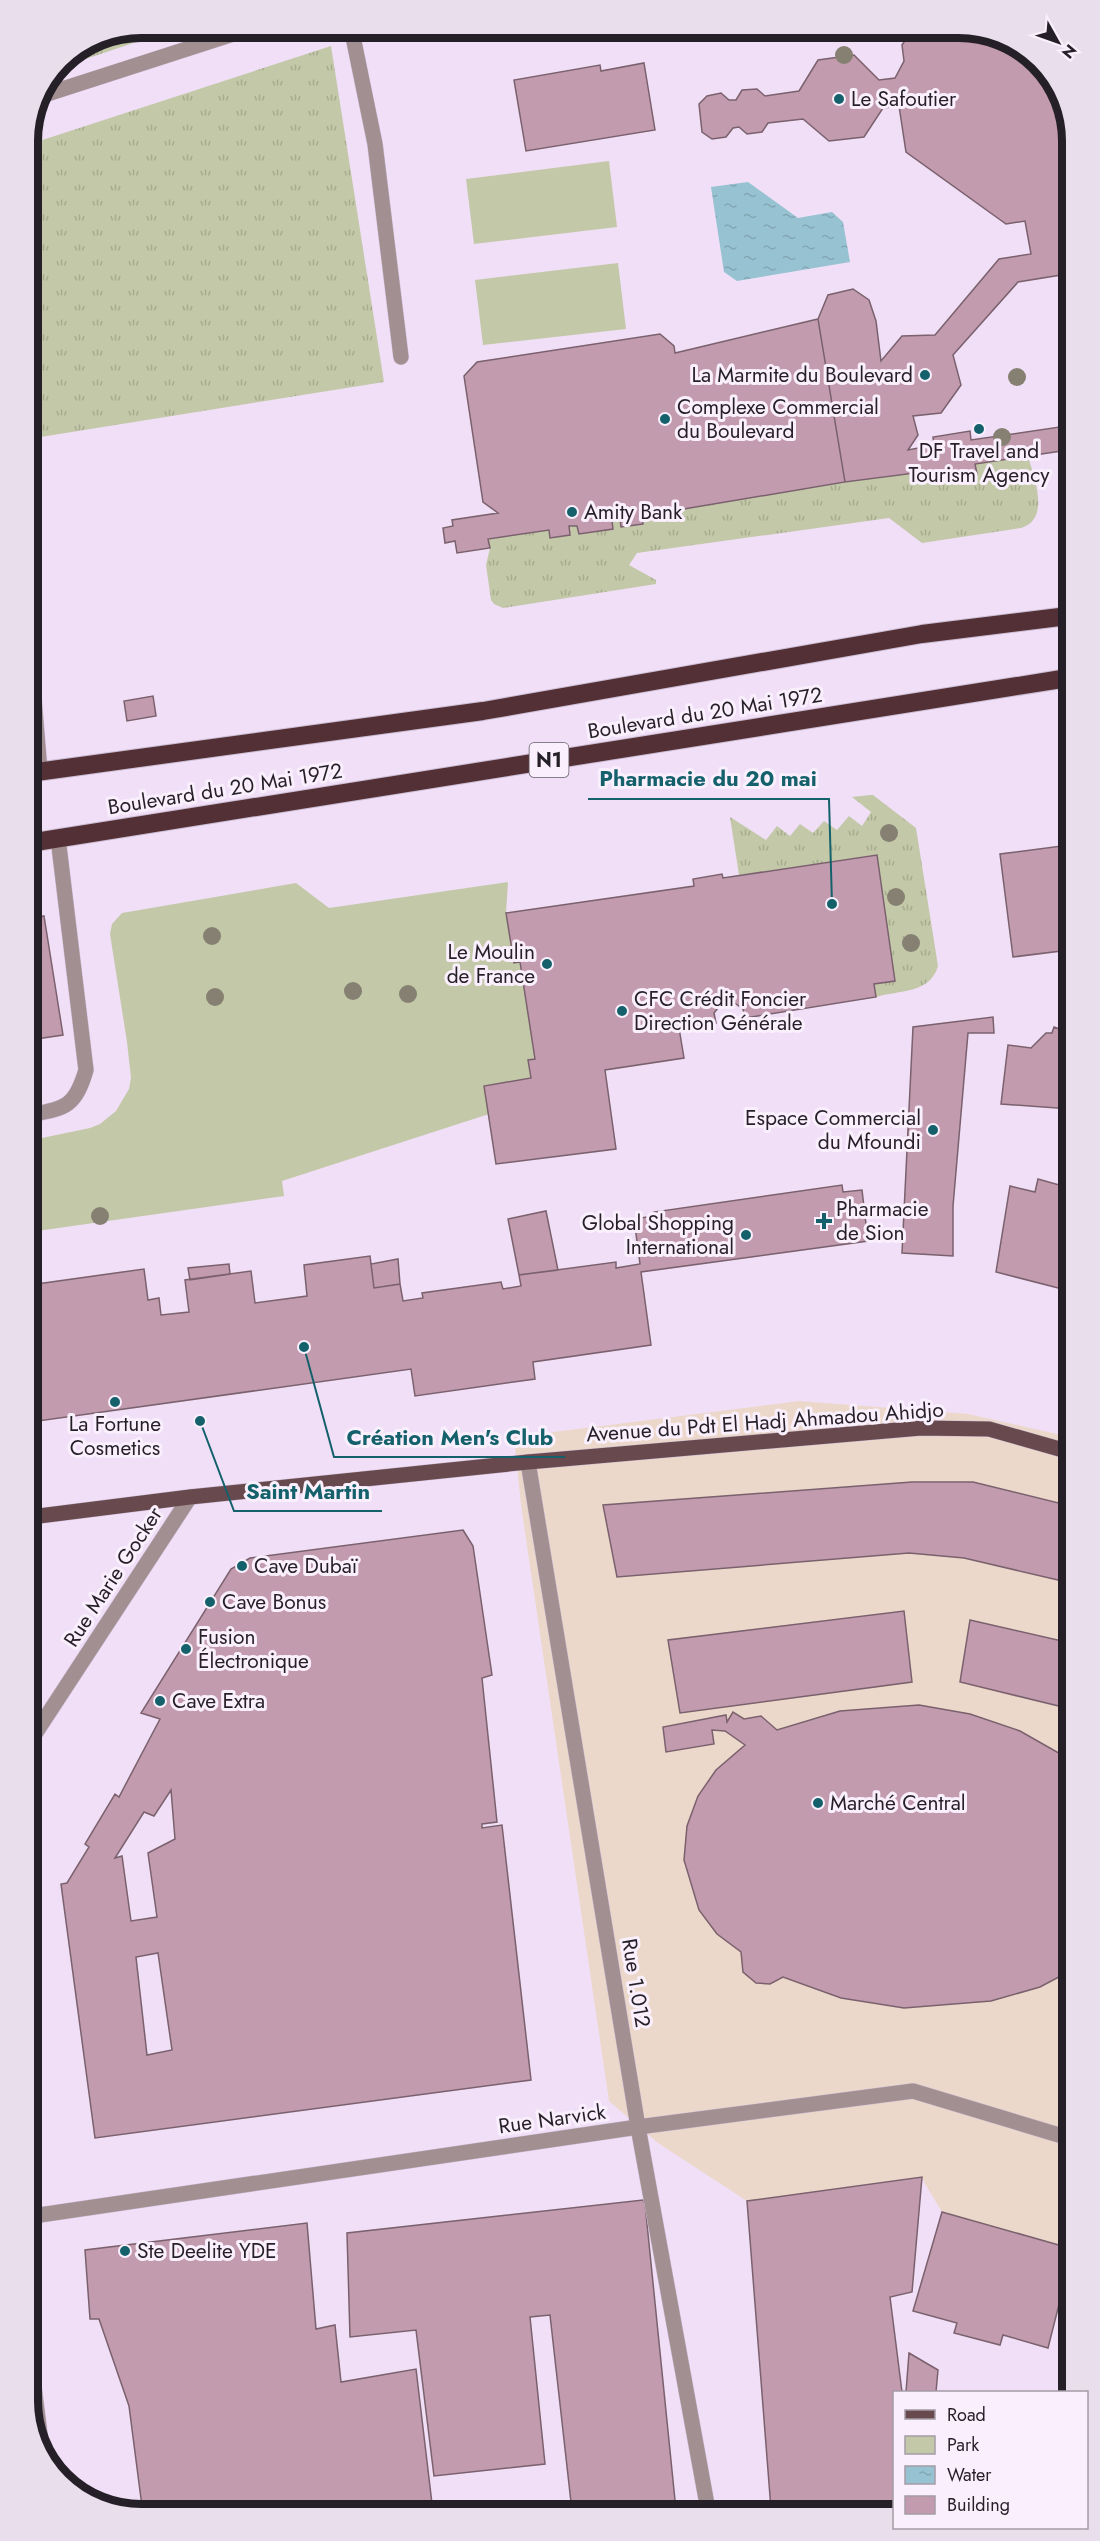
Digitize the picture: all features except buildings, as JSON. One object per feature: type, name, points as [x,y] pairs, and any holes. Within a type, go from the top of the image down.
[{"type":"highway","name":"Boulevard du 20 Mai 1972","points":[[38,771],[483,711],[922,634],[1062,617]]},
{"type":"highway","name":"Boulevard du 20 Mai 1972","points":[[38,841],[1062,679]]},
{"type":"main road","name":"Avenue du Pdt El Hadj Ahmadou Ahidjo","points":[[38,1516],[190,1497],[528,1462],[921,1428],[989,1429],[1062,1450]]},
{"type":"street","points":[[49,93],[221,38]]},
{"type":"street","points":[[353,38],[375,144],[400,357]]},
{"type":"street","points":[[38,1113],[62,1109],[79,1092],[86,1070],[58,838]]},
{"type":"street","name":"Rue 1.012","points":[[528,1462],[638,2127],[707,2504]]},
{"type":"street","name":"Rue Marie Gocker","points":[[38,1729],[190,1497]]},
{"type":"street","name":"Rue Narvick","points":[[38,2215],[638,2127],[913,2091],[1062,2136]]},
{"type":"shaded area","name":"Marché Central","points":[[799,1401],[968,1414],[1062,1435],[1062,2246],[942,2212],[921,2177],[747,2201],[658,2143],[609,2101],[521,1505],[514,1437]]},
{"type":"green space","points":[[148,38],[71,64],[89,51],[107,43],[120,39]]},
{"type":"green space","points":[[331,46],[384,382],[38,437],[38,141]]},
{"type":"green space","points":[[609,161],[617,227],[474,244],[466,179]]},
{"type":"green space","points":[[618,263],[626,329],[483,345],[475,280]]},
{"type":"green space","points":[[1028,456],[1036,486],[1038,507],[1036,516],[1021,528],[922,543],[889,518],[637,553],[629,565],[656,580],[656,584],[503,608],[491,600],[486,565],[490,548],[488,539],[549,530],[551,538],[569,535],[569,526],[577,526],[579,534],[613,529],[612,521],[620,519],[621,527],[643,525],[642,516],[845,482],[938,470],[940,480],[976,474],[975,464]]},
{"type":"green space","points":[[873,795],[916,828],[938,966],[934,975],[921,986],[876,997],[874,984],[895,981],[877,855],[739,875],[730,817],[766,840],[777,826],[790,836],[800,824],[813,833],[824,821],[837,830],[849,816],[862,826],[871,812],[852,797]]},
{"type":"green space","points":[[508,882],[506,913],[514,962],[520,962],[535,1059],[528,1060],[531,1078],[485,1086],[489,1114],[282,1181],[284,1196],[38,1231],[38,1139],[100,1124],[116,1111],[129,1089],[131,1078],[110,934],[112,924],[122,913],[296,883],[329,908]]},
{"type":"water","points":[[748,182],[798,218],[832,212],[843,222],[850,262],[737,281],[724,272],[711,187]]},
{"type":"place","name":"Le Safoutier","points":[[839,99]]},
{"type":"place","name":"La Marmite du Boulevard","points":[[925,375]]},
{"type":"place","name":"Complexe Commercial du Boulevard","points":[[665,419]]},
{"type":"place","name":"DF Travel and Tourism Agency","points":[[979,429]]},
{"type":"place","name":"Amity Bank","points":[[572,512]]},
{"type":"place","name":"Pharmacie du 20 mai","points":[[832,904]]},
{"type":"place","name":"Le Moulin de France","points":[[547,964]]},
{"type":"place","name":"CFC Crédit Foncier Direction Générale","points":[[622,1011]]},
{"type":"place","name":"Espace Commercial du Mfoundi","points":[[933,1130]]},
{"type":"place","name":"Pharmacie de Sion","points":[[824,1221]]},
{"type":"place","name":"Global Shopping International","points":[[746,1235]]},
{"type":"place","name":"Création Men's Club","points":[[304,1347]]},
{"type":"place","name":"La Fortune Cosmetics","points":[[115,1402]]},
{"type":"place","name":"Saint Martin","points":[[200,1421]]},
{"type":"place","name":"Cave Dubaï","points":[[242,1566]]},
{"type":"place","name":"Cave Bonus","points":[[210,1602]]},
{"type":"place","name":"Fusion Électronique","points":[[186,1649]]},
{"type":"place","name":"Cave Extra","points":[[160,1701]]},
{"type":"place","name":"Marché Central","points":[[818,1803]]},
{"type":"place","name":"Ste Deelite YDE","points":[[125,2251]]}]
